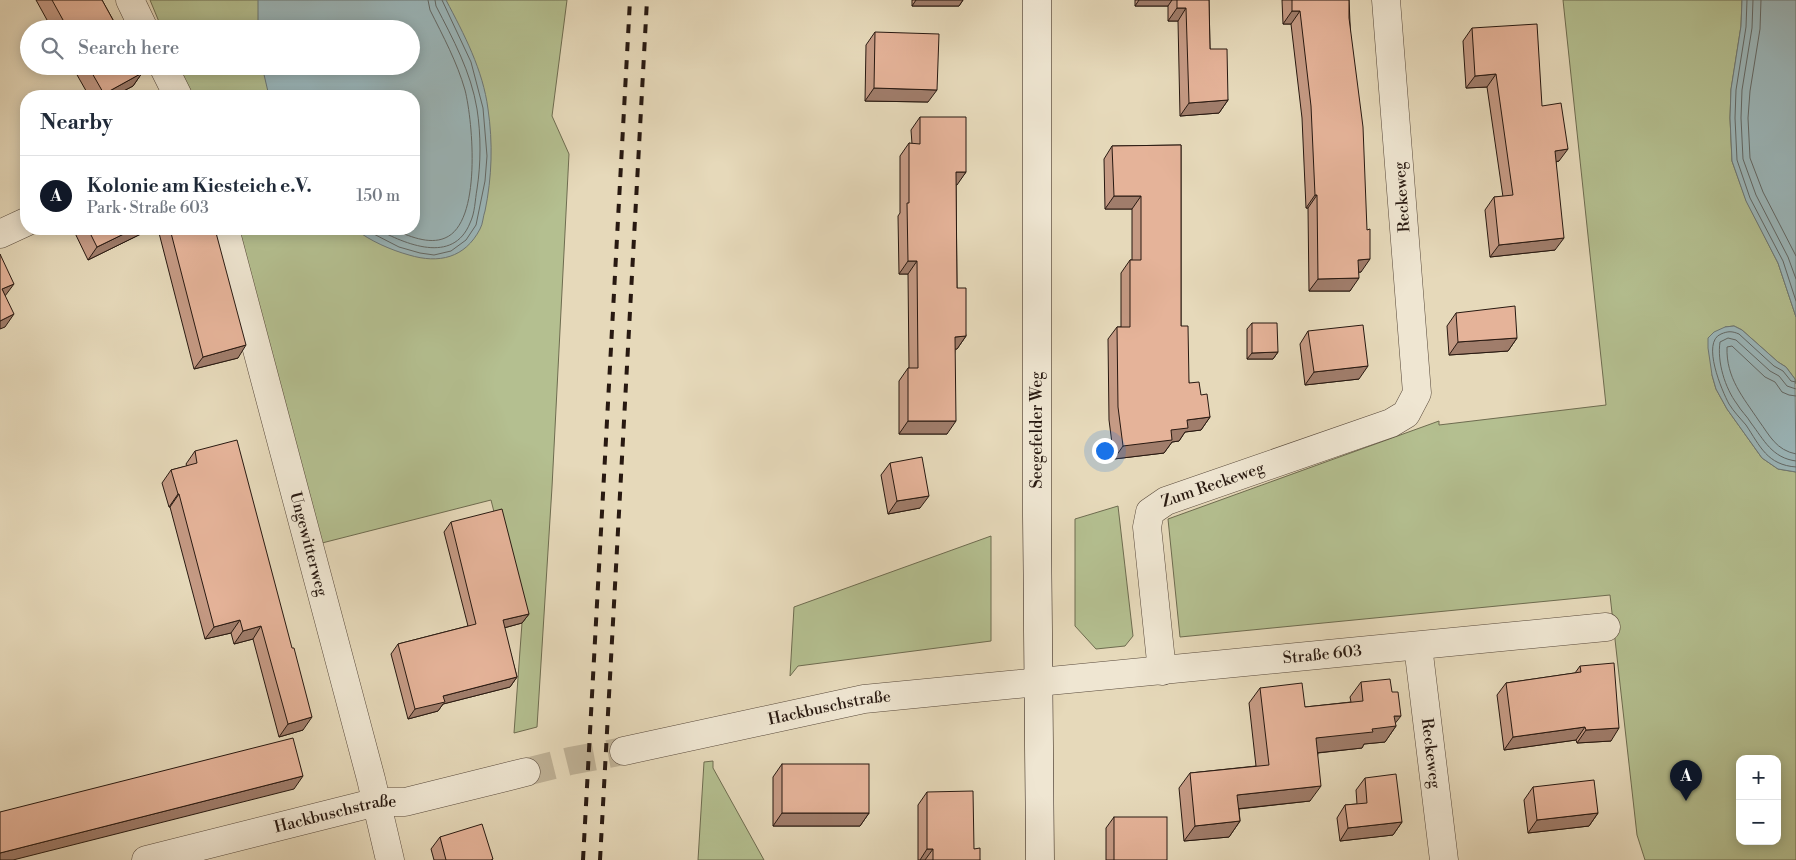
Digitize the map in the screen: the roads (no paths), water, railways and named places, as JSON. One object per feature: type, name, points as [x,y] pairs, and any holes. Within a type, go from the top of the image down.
[{"type":"street","points":[[130,0],[140,20]]},
{"type":"street","name":"Seegefelder Weg","points":[[1037,0],[1040,860]]},
{"type":"street","name":"Reckeweg","points":[[1386,0],[1417,393]]},
{"type":"street","points":[[168,75],[175,90]]},
{"type":"street","points":[[0,234],[20,225]]},
{"type":"street","name":"Ungewitterweg","points":[[227,235],[377,802],[390,860]]},
{"type":"street","name":"Zum Reckeweg","points":[[1162,671],[1147,528],[1150,512],[1166,502],[1391,423],[1406,414],[1417,393]]},
{"type":"street","name":"Straße 603","points":[[1038,682],[1606,627]]},
{"type":"street","name":"Reckeweg","points":[[1418,646],[1444,860]]},
{"type":"street","name":"Hackbuschstraße","points":[[624,751],[864,699],[1038,682]]},
{"type":"street","name":"Hackbuschstraße","points":[[146,860],[377,802],[404,802],[526,772]]},
{"type":"water","points":[[258,0],[446,0],[466,39],[477,66],[482,80],[490,122],[491,160],[485,211],[481,227],[467,247],[450,256],[431,259],[420,258],[381,245],[364,235],[420,235],[420,90],[268,90],[264,75],[420,75],[420,20],[258,20]]},
{"type":"water","points":[[1742,0],[1796,0],[1796,317],[1778,263],[1746,201],[1732,161],[1731,89],[1741,26]]},
{"type":"water","points":[[1734,326],[1742,330],[1786,367],[1795,379],[1796,472],[1778,469],[1762,458],[1727,409],[1716,389],[1712,375],[1708,338],[1714,332],[1725,327]]},
{"type":"tunnel","points":[[526,772],[570,761],[624,751]]},
{"type":"railway","points":[[583,860],[630,0]]},
{"type":"railway","points":[[600,860],[647,0]]},
{"type":"place","name":"Kolonie am Kiesteich e.V.","points":[[1686,801]]}]
